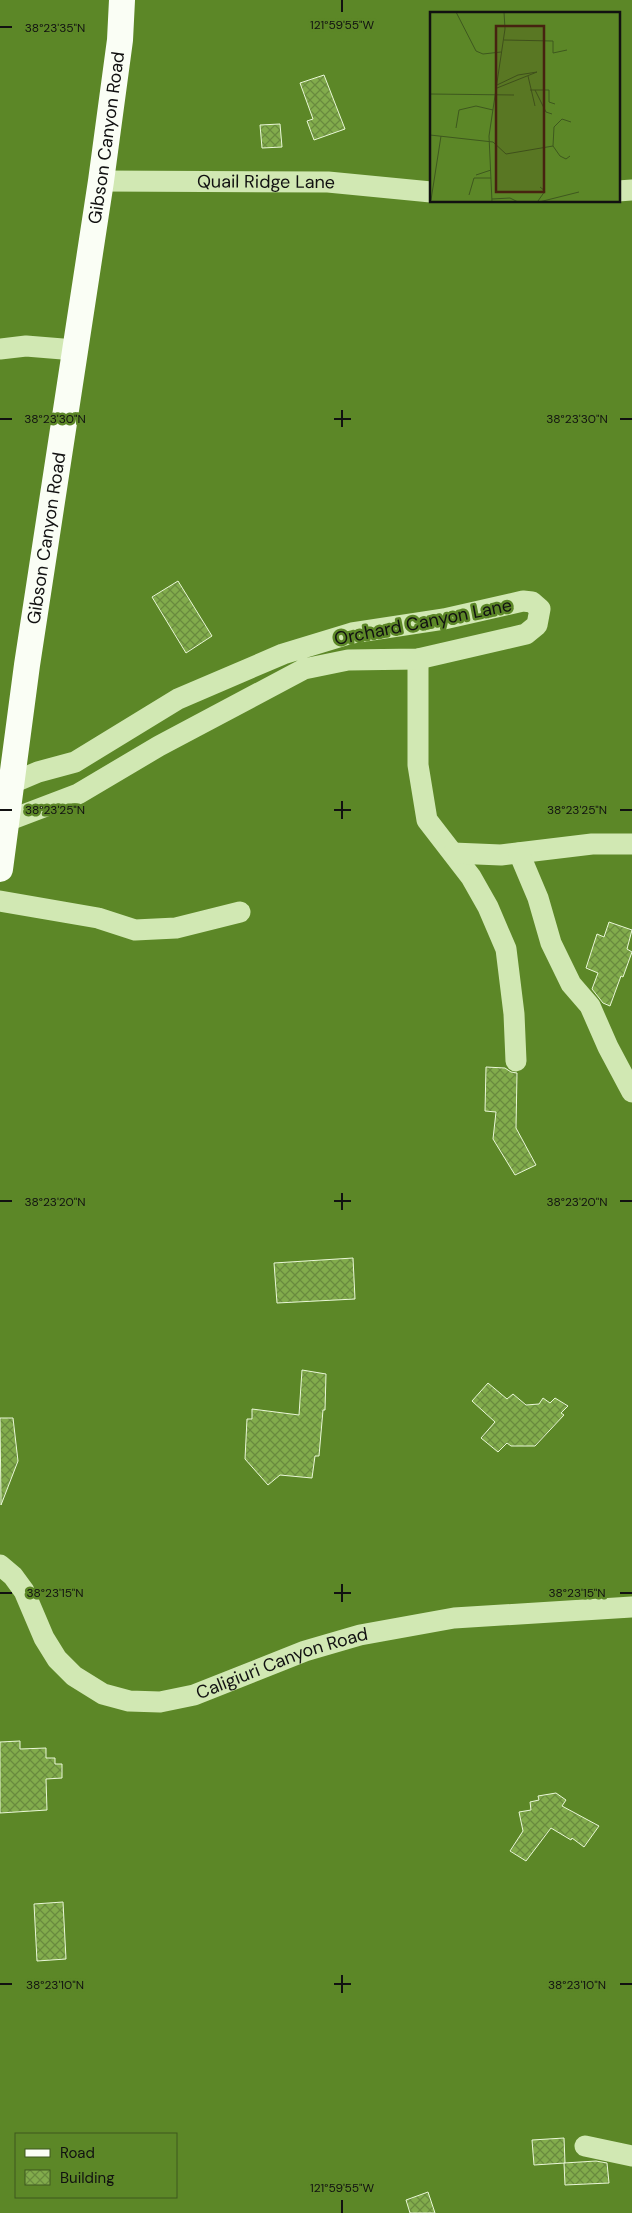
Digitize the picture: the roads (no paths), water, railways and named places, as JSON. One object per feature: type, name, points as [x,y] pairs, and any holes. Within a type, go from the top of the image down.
[{"type":"main road","name":"Gibson Canyon Road","points":[[0,869],[28,665],[101,181],[120,40],[122,0]]},
{"type":"street","name":"Quail Ridge Lane","points":[[101,181],[328,182],[372,188],[430,192]]},
{"type":"street","points":[[0,349],[26,346],[75,350]]},
{"type":"street","name":"Orchard Canyon Lane","points":[[7,821],[78,794],[160,746],[304,669],[348,660],[418,659],[526,634],[537,625],[540,608],[532,602],[523,602],[444,619],[352,633],[283,654],[178,699],[75,762],[38,772],[12,783]]},
{"type":"street","name":"Orchard Canyon Lane","points":[[418,659],[418,766],[427,820],[471,876],[488,907],[506,949],[514,1014],[516,1060]]},
{"type":"street","points":[[453,853],[501,855],[592,844],[632,844]]},
{"type":"street","points":[[519,853],[538,898],[551,943],[571,984],[590,1006],[608,1047],[632,1092]]},
{"type":"street","points":[[0,901],[98,918],[136,930],[176,928],[240,912]]},
{"type":"street","name":"Caligiuri Canyon Road","points":[[0,1565],[13,1576],[24,1591],[44,1638],[57,1659],[74,1676],[103,1694],[129,1701],[160,1702],[194,1694],[305,1651],[360,1635],[454,1618],[632,1607]]},
{"type":"street","points":[[586,2146],[632,2156]]}]
